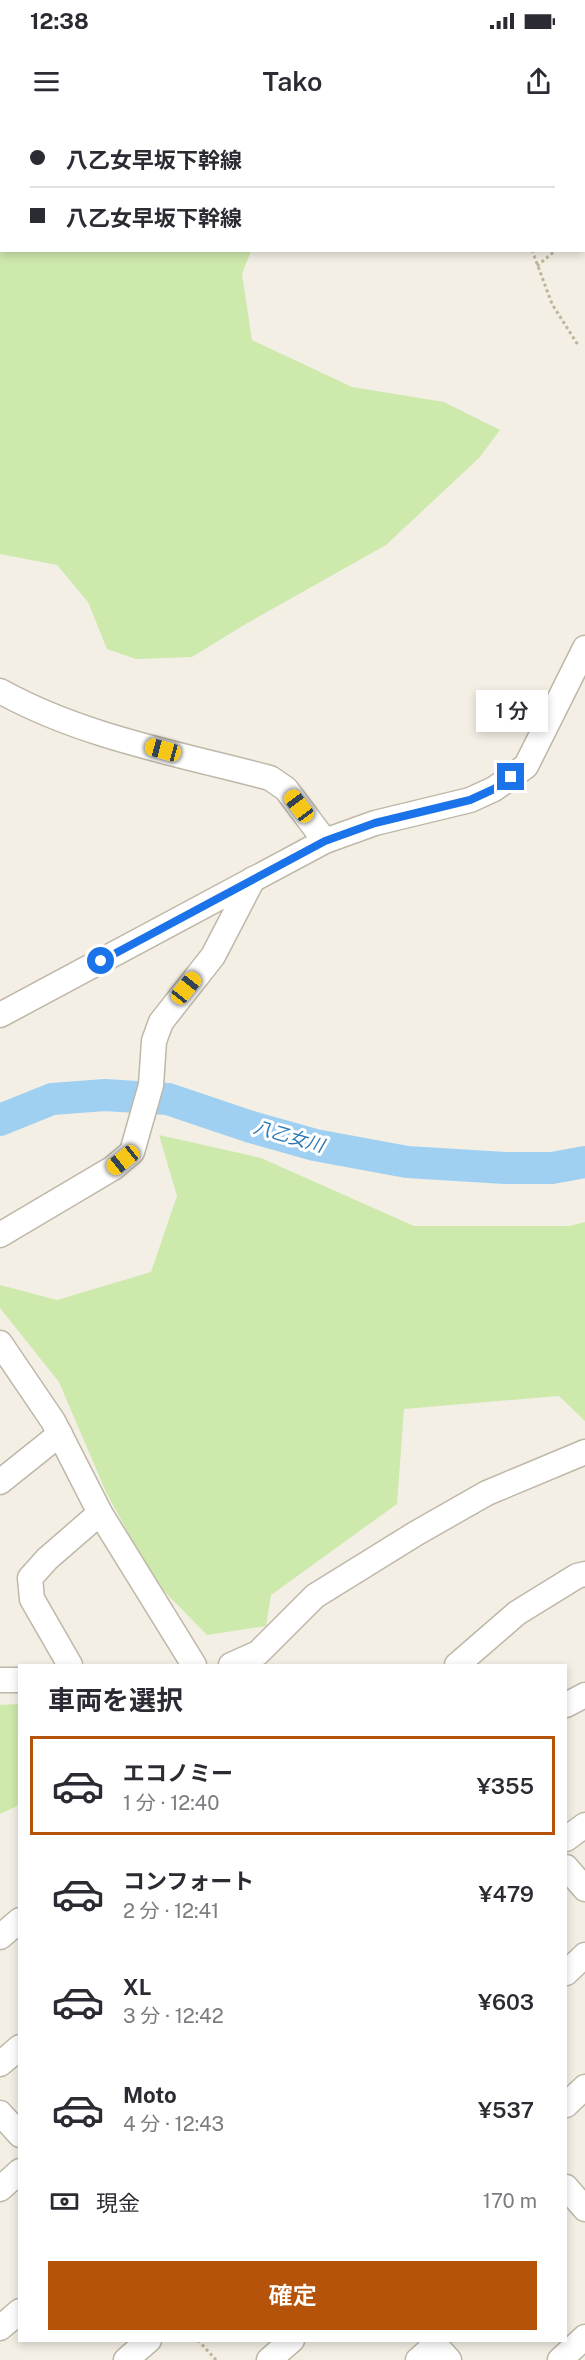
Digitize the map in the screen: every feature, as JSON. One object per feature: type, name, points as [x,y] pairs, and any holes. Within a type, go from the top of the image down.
[{"type":"street","points":[[0,1015],[325,841],[375,823],[470,800],[494,789],[526,766],[585,648]]},
{"type":"street","points":[[0,691],[59,720],[99,734],[270,778],[286,789],[325,841]]},
{"type":"street","points":[[0,1235],[113,1168],[132,1152],[151,1085],[154,1041],[161,1022],[213,956],[253,879]]},
{"type":"street","points":[[2,1348],[60,1434],[100,1514],[193,1664]]},
{"type":"street","points":[[0,1482],[60,1434]]},
{"type":"street","points":[[233,1664],[258,1653],[315,1596],[415,1534],[488,1493],[585,1452]]},
{"type":"street","points":[[69,1664],[32,1599],[30,1578],[47,1559],[100,1514]]},
{"type":"street","points":[[458,1664],[517,1613],[577,1576],[585,1574]]},
{"type":"street","points":[[0,1680],[18,1680]]},
{"type":"street","points":[[567,1704],[585,1695]]},
{"type":"street","points":[[567,1838],[585,1825]]},
{"type":"street","points":[[567,1868],[585,1889]]},
{"type":"street","points":[[0,1937],[18,1922]]},
{"type":"street","points":[[567,1972],[585,1955]]},
{"type":"street","points":[[0,2064],[18,2049]]},
{"type":"street","points":[[567,2103],[585,2087]]},
{"type":"street","points":[[0,2113],[18,2133]]},
{"type":"street","points":[[0,2189],[18,2173]]},
{"type":"street","points":[[567,2188],[585,2210]]},
{"type":"street","points":[[0,2328],[18,2313]]},
{"type":"street","points":[[126,2360],[147,2342]]},
{"type":"street","points":[[269,2360],[290,2342]]},
{"type":"path","points":[[533,252],[552,304],[578,345]]},
{"type":"path","points":[[537,266],[554,252]]},
{"type":"path","points":[[200,2342],[216,2360]]},
{"type":"green space","points":[[0,252],[251,252],[242,274],[252,340],[352,387],[444,402],[500,430],[479,458],[386,545],[192,657],[136,659],[107,649],[88,602],[57,565],[0,554]]},
{"type":"green space","points":[[159,1135],[261,1158],[414,1226],[570,1226],[585,1222],[585,1421],[559,1396],[404,1409],[397,1504],[271,1595],[266,1626],[207,1635],[154,1581],[106,1492],[59,1382],[0,1308],[0,1285],[57,1300],[151,1272],[177,1196]]},
{"type":"green space","points":[[18,1704],[18,1805],[0,1814],[0,1705]]},
{"type":"waterway","name":"八乙女川","points":[[0,1120],[52,1099],[105,1095],[168,1099],[251,1127],[315,1145],[407,1162],[505,1168],[552,1168],[585,1162]]},
{"type":"route","points":[[101,961],[325,841],[375,823],[470,800],[494,789],[511,777]]}]
